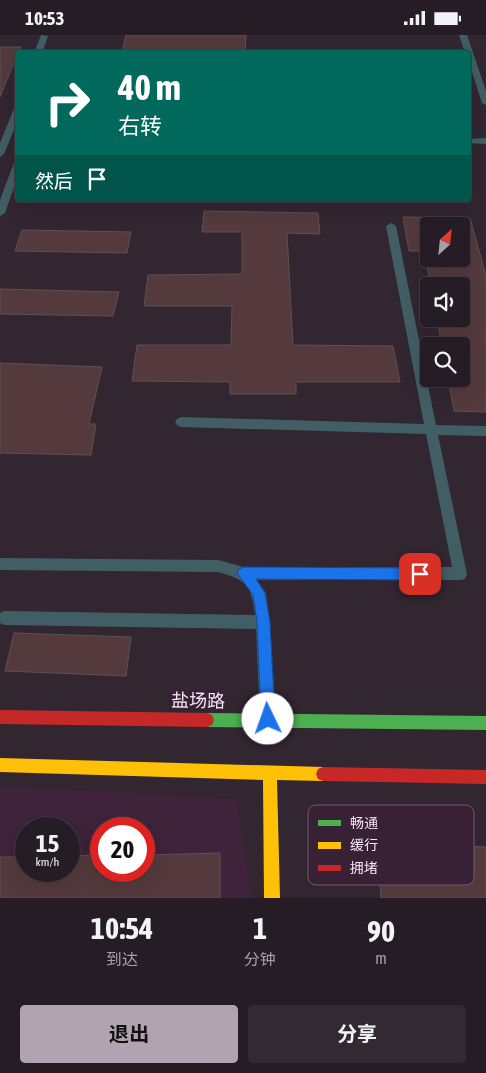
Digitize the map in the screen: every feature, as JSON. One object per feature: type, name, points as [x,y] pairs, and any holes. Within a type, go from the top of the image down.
[{"type":"main road","name":"盐场路","points":[[0,717],[486,723]]},
{"type":"main road","points":[[0,765],[486,777]]},
{"type":"main road","points":[[270,773],[272,898]]},
{"type":"lane","points":[[463,35],[468,50]]},
{"type":"lane","points":[[39,50],[44,36]]},
{"type":"lane","points":[[471,59],[486,103]]},
{"type":"lane","points":[[0,154],[15,115]]},
{"type":"lane","points":[[471,141],[486,141]]},
{"type":"lane","points":[[0,213],[15,170]]},
{"type":"lane","points":[[0,564],[218,566],[244,573],[460,574],[430,429],[392,226]]},
{"type":"lane","points":[[181,422],[486,431]]},
{"type":"lane","points":[[244,573],[259,593],[263,622],[268,719]]},
{"type":"lane","points":[[4,618],[263,622]]},
{"type":"shaded area","points":[[0,786],[236,799],[252,898],[0,898]]},
{"type":"building","points":[[126,35],[246,35],[245,50],[123,50]]},
{"type":"building","points":[[0,47],[21,47],[20,50],[15,50],[15,60],[0,97]]},
{"type":"building","points":[[204,211],[318,213],[320,234],[287,233],[293,345],[393,346],[400,382],[296,382],[296,394],[230,394],[230,382],[132,381],[137,345],[231,345],[232,306],[144,306],[148,275],[242,274],[242,232],[202,232]]},
{"type":"building","points":[[403,217],[420,217],[420,251],[409,251]]},
{"type":"building","points":[[470,218],[486,276],[486,412],[454,411],[450,387],[470,387],[470,337],[440,337],[438,327],[470,327],[470,277],[429,277],[427,267],[470,267]]},
{"type":"building","points":[[22,230],[131,232],[127,253],[15,251]]},
{"type":"building","points":[[0,289],[119,292],[113,316],[0,314]]},
{"type":"building","points":[[0,363],[102,367],[89,424],[96,424],[91,455],[0,453]]},
{"type":"building","points":[[14,633],[131,637],[126,676],[5,671]]},
{"type":"building","points":[[474,847],[486,847],[486,898],[381,898],[380,885],[474,885]]},
{"type":"building","points":[[220,853],[220,898],[0,898],[0,857],[15,857],[15,882],[80,882],[80,856],[90,855],[90,882],[155,882],[155,855]]},
{"type":"traffic: fast","points":[[207,720],[486,723]]},
{"type":"traffic: slow","points":[[0,765],[323,774]]},
{"type":"traffic: slow","points":[[270,773],[272,898]]},
{"type":"traffic: jam","points":[[0,717],[207,720]]},
{"type":"traffic: jam","points":[[323,774],[486,777]]},
{"type":"route","points":[[268,719],[263,622],[259,593],[244,573],[420,574]]}]
